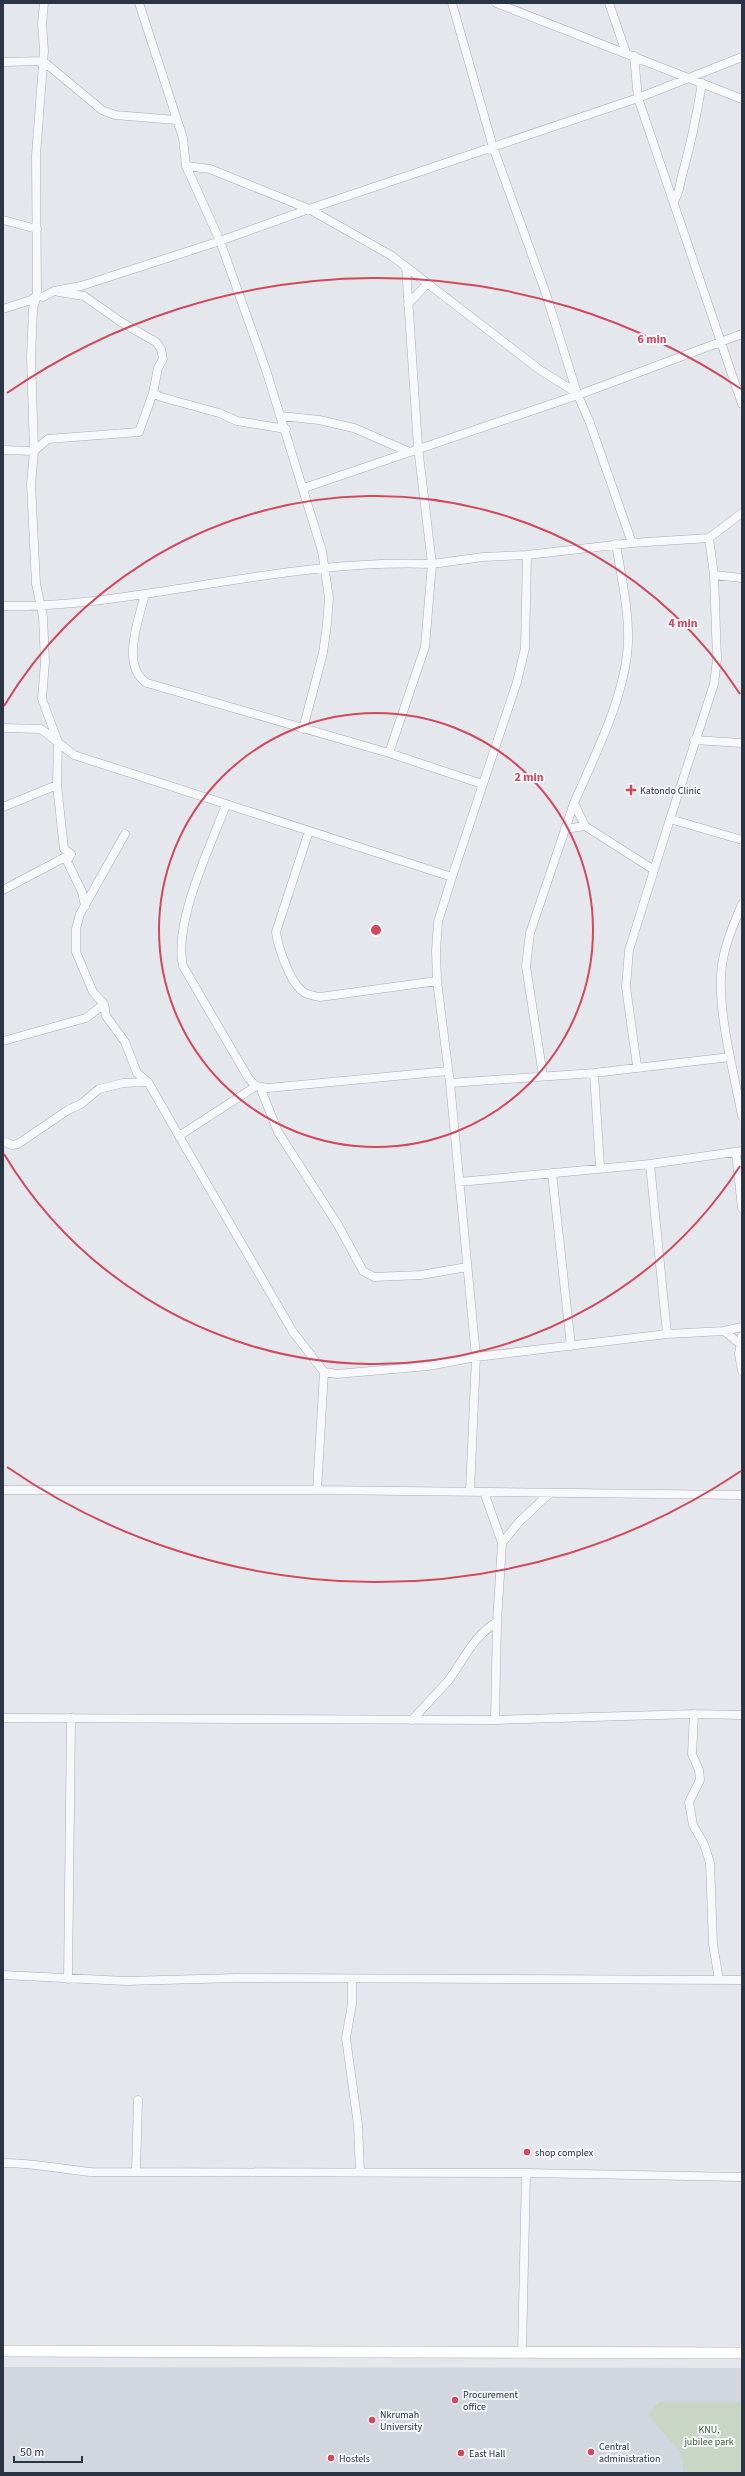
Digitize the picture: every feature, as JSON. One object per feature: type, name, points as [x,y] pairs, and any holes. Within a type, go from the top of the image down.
[{"type":"street","points":[[44,3],[42,23],[43,61],[36,155],[37,295],[33,309],[31,357],[34,451],[31,484],[36,584],[42,607],[45,662],[42,699],[58,742],[57,785],[64,849],[71,854]]},
{"type":"street","points":[[139,3],[183,138],[186,166],[220,242],[286,429],[326,568],[329,598],[323,653],[303,728]]},
{"type":"street","points":[[452,3],[493,146],[545,291],[577,394],[590,423],[632,543]]},
{"type":"street","points":[[496,3],[742,99]]},
{"type":"street","points":[[609,3],[630,55],[638,98],[742,404]]},
{"type":"street","points":[[37,295],[43,297],[54,291],[81,286],[220,242],[309,209],[638,98],[742,57]]},
{"type":"street","points":[[3,62],[43,61],[102,110],[129,117],[176,120]]},
{"type":"street","points":[[674,201],[680,191],[682,175],[694,133],[702,83]]},
{"type":"street","points":[[186,166],[210,169],[309,209],[392,256],[540,370],[577,394]]},
{"type":"street","points":[[3,220],[37,229]]},
{"type":"street","points":[[389,753],[425,647],[432,564],[418,447],[406,267]]},
{"type":"street","points":[[408,304],[428,284]]},
{"type":"street","points":[[3,450],[34,451],[48,439],[139,432],[153,393],[158,368],[163,359],[161,349],[156,342],[121,322],[84,296],[54,291]]},
{"type":"street","points":[[3,309],[31,300],[37,295]]},
{"type":"street","points":[[304,488],[418,447],[577,394],[742,334]]},
{"type":"street","points":[[153,393],[161,397],[219,413],[232,420],[286,429]]},
{"type":"street","points":[[281,416],[319,420],[354,428],[407,451]]},
{"type":"street","points":[[3,606],[42,607],[326,568],[398,562],[432,564],[483,557],[527,555],[616,544],[709,538],[742,513]]},
{"type":"street","points":[[637,1066],[626,970],[628,950],[694,740],[714,684],[717,659],[714,575],[709,538]]},
{"type":"street","points":[[544,1076],[526,966],[526,950],[530,932],[574,803],[599,746],[624,675],[628,634],[626,605],[616,544]]},
{"type":"street","points":[[470,1492],[476,1357],[450,1083],[437,981],[436,951],[438,922],[482,784],[517,682],[525,648],[527,555]]},
{"type":"street","points":[[714,575],[742,578]]},
{"type":"street","points":[[144,594],[136,628],[133,658],[135,670],[140,678],[147,683],[389,753],[482,784]]},
{"type":"street","points":[[3,728],[41,728],[74,755],[226,805],[452,876]]},
{"type":"street","points":[[694,740],[742,744]]},
{"type":"street","points":[[4,806],[57,785]]},
{"type":"street","points":[[574,803],[584,826],[654,870]]},
{"type":"street","points":[[226,805],[198,881],[184,927],[181,955],[183,966],[249,1079],[258,1086],[268,1088],[448,1071]]},
{"type":"street","points":[[670,819],[742,840]]},
{"type":"street","points":[[565,829],[584,826]]},
{"type":"street","points":[[309,831],[276,932],[277,945],[295,983],[302,992],[320,996],[437,981]]},
{"type":"street","points":[[125,834],[85,906],[76,929],[76,952],[93,992],[104,1004],[106,1016],[125,1042],[136,1073],[148,1082],[293,1332],[324,1372],[317,1490]]},
{"type":"street","points":[[3,890],[71,854]]},
{"type":"street","points":[[71,854],[67,861],[82,892],[85,906]]},
{"type":"street","points":[[742,904],[728,938],[722,965],[721,988],[730,1057],[742,1116]]},
{"type":"street","points":[[3,1041],[86,1018],[104,1004]]},
{"type":"street","points":[[450,1083],[594,1073],[637,1066],[730,1057]]},
{"type":"street","points":[[594,1073],[600,1167]]},
{"type":"street","points":[[3,1141],[12,1145],[18,1144],[68,1110],[82,1104],[106,1086],[123,1083],[148,1082]]},
{"type":"street","points":[[179,1136],[258,1086]]},
{"type":"street","points":[[258,1086],[278,1132],[338,1225],[363,1271],[374,1278],[421,1275],[467,1267]]},
{"type":"street","points":[[459,1182],[600,1167],[650,1164],[739,1152],[742,1208]]},
{"type":"street","points":[[650,1164],[667,1334]]},
{"type":"street","points":[[552,1172],[571,1346]]},
{"type":"street","points":[[324,1372],[337,1374],[428,1366],[476,1357],[667,1334],[724,1331],[742,1327]]},
{"type":"street","points":[[724,1331],[741,1340],[742,1371]]},
{"type":"street","points":[[3,1490],[317,1490],[742,1495]]},
{"type":"street","points":[[484,1492],[502,1543],[497,1622],[495,1720]]},
{"type":"street","points":[[502,1543],[519,1522],[550,1493]]},
{"type":"street","points":[[412,1720],[448,1680],[475,1640],[485,1629],[497,1622]]},
{"type":"street","points":[[694,1714],[692,1754],[699,1770],[700,1780],[689,1802],[693,1825],[704,1844],[710,1863],[713,1944],[719,1980]]},
{"type":"street","points":[[3,1718],[495,1720],[694,1714],[742,1715]]},
{"type":"street","points":[[68,1979],[71,1718]]},
{"type":"street","points":[[3,1975],[126,1981],[237,1978],[742,1980]]},
{"type":"street","points":[[352,1979],[352,2004],[346,2038],[358,2125],[360,2172]]},
{"type":"street","points":[[136,2172],[138,2100]]},
{"type":"street","points":[[3,2163],[38,2164],[58,2169],[91,2172],[526,2173],[742,2177]]},
{"type":"street","points":[[522,2352],[526,2173]]},
{"type":"street","points":[[3,2351],[742,2353]]},
{"type":"shaded area","name":"Nkrumah University","points":[[3,2367],[742,2368],[742,2473],[3,2473]]},
{"type":"green space","name":"KNU, jubilee park","points":[[659,2402],[742,2402],[742,2473],[684,2473],[681,2453],[648,2415]]},
{"type":"place","name":"Katondo Clinic","points":[[631,790]]},
{"type":"place","name":"shop complex","points":[[527,2152]]},
{"type":"place","name":"Procurement office","points":[[455,2400]]},
{"type":"place","name":"Nkrumah University","points":[[372,2420]]},
{"type":"place","name":"Central administration","points":[[591,2452]]},
{"type":"place","name":"East Hall","points":[[461,2453]]},
{"type":"place","name":"Hostels","points":[[331,2458]]}]
